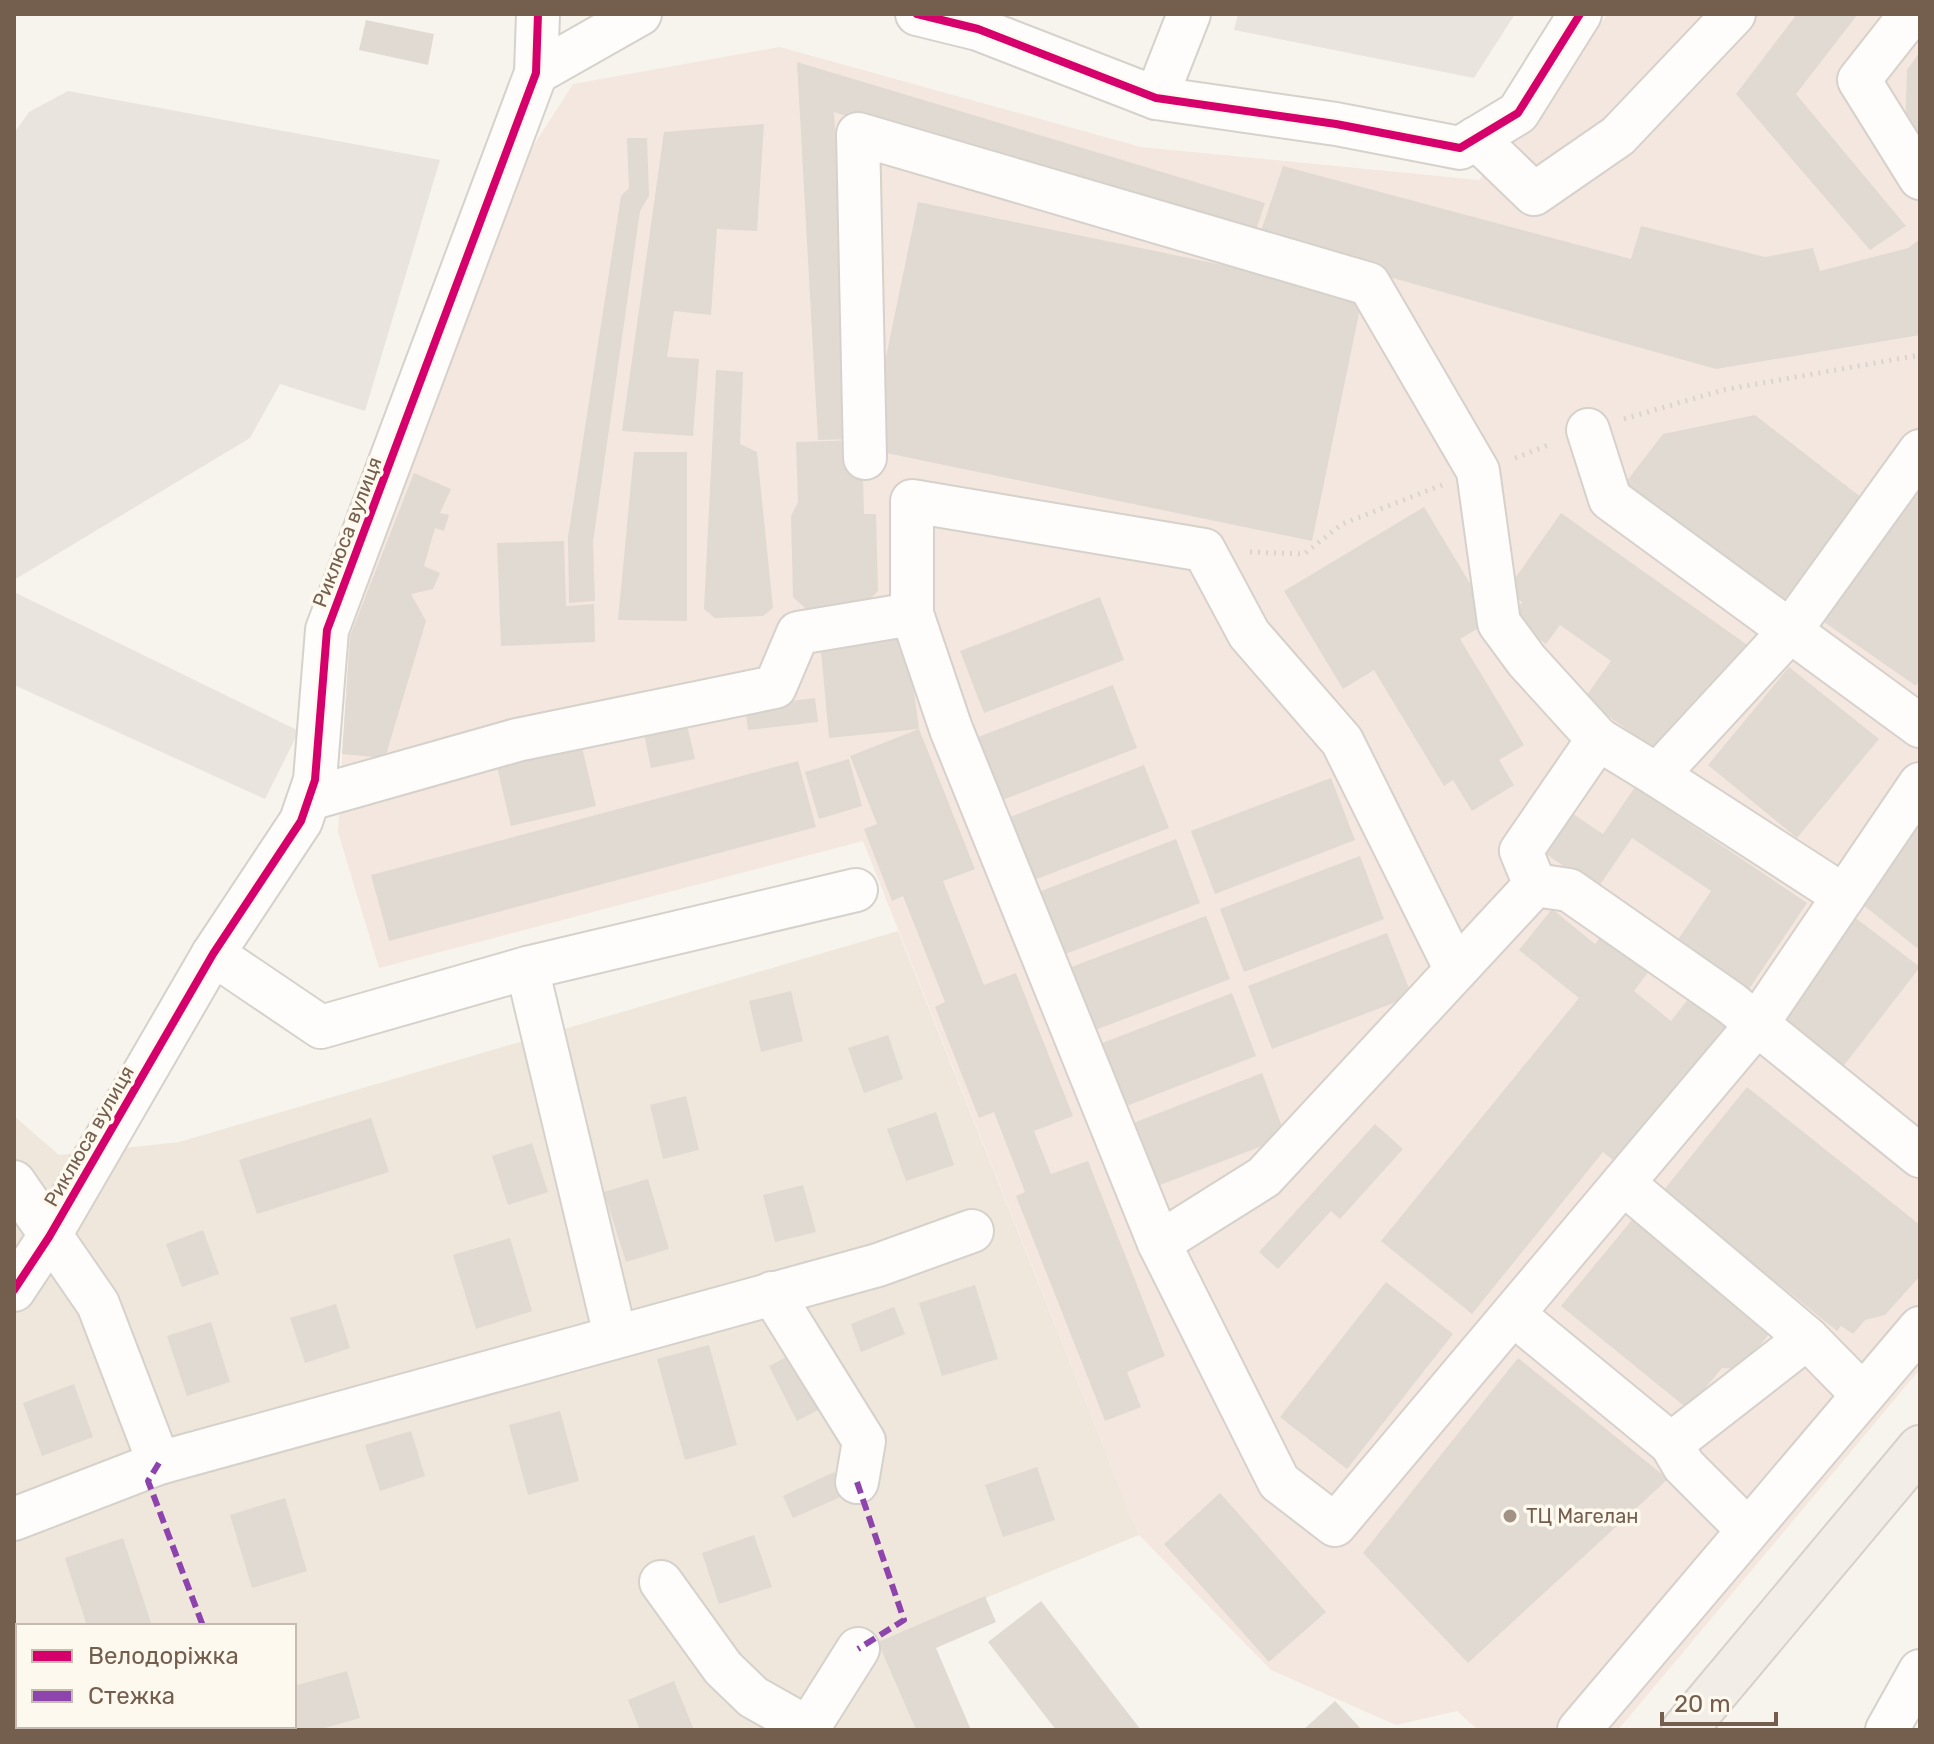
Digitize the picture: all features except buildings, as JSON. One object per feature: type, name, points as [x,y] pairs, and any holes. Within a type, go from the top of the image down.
[{"type":"main road","points":[[1684,1730],[1920,1448]]},
{"type":"street","name":"Риклюса вулиця","points":[[14,1290],[49,1237],[213,954],[301,821],[315,780],[327,630],[536,73],[538,14]]},
{"type":"street","points":[[536,73],[640,14]]},
{"type":"street","points":[[917,14],[978,29],[1156,98],[1336,124],[1460,148],[1518,113],[1580,14]]},
{"type":"street","points":[[1156,98],[1189,14]]},
{"type":"street","points":[[1476,138],[1534,194],[1618,136],[1734,14]]},
{"type":"street","points":[[1911,14],[1859,80],[1920,178]]},
{"type":"street","points":[[865,458],[858,134],[1369,284],[1478,471],[1499,623],[1527,661],[1598,739],[1844,896]]},
{"type":"street","points":[[1588,430],[1610,499],[1920,726]]},
{"type":"street","points":[[1657,775],[1790,631],[1920,451]]},
{"type":"street","points":[[1456,970],[1342,741],[1249,634],[1204,550],[912,501],[912,614],[957,744],[1159,1243],[1279,1482],[1335,1525],[1757,1024],[1920,784]]},
{"type":"street","points":[[309,799],[517,740],[775,687],[798,633],[912,614]]},
{"type":"street","points":[[1535,885],[1521,851],[1598,739]]},
{"type":"street","points":[[1159,1243],[1264,1177],[1535,885]]},
{"type":"street","points":[[1535,885],[1569,890],[1757,1024],[1920,1156]]},
{"type":"street","points":[[213,954],[321,1027],[527,968],[856,890]]},
{"type":"street","points":[[527,968],[615,1335]]},
{"type":"street","points":[[14,1182],[98,1304],[159,1463]]},
{"type":"street","points":[[1623,1183],[1807,1338],[1863,1395]]},
{"type":"street","points":[[14,1519],[159,1463],[878,1265],[972,1231]]},
{"type":"street","points":[[772,1293],[864,1441],[857,1482]]},
{"type":"street","points":[[1513,1314],[1671,1444],[1684,1466],[1748,1530]]},
{"type":"street","points":[[1579,1730],[1920,1328]]},
{"type":"street","points":[[1671,1444],[1807,1338]]},
{"type":"street","points":[[661,1582],[723,1668],[753,1697],[808,1729],[858,1649]]},
{"type":"street","points":[[1887,1730],[1920,1671]]},
{"type":"shaded area","points":[[1238,14],[1515,14],[1474,78],[1234,30]]},
{"type":"shaded area","points":[[1608,14],[1920,14],[1920,1369],[1618,1730],[1478,1730],[1457,1711],[1396,1725],[1271,1670],[1139,1535],[863,841],[379,968],[338,832],[351,609],[525,159],[573,84],[780,47],[1141,147],[1479,180]]},
{"type":"shaded area","points":[[68,91],[440,160],[365,411],[280,384],[250,438],[14,580],[14,133],[29,112]]},
{"type":"shaded area","points":[[14,592],[299,731],[265,799],[14,685]]},
{"type":"shaded area","points":[[898,931],[1139,1535],[879,1642],[916,1730],[14,1730],[14,1116],[59,1155],[179,1142]]},
{"type":"marked path","points":[[159,1463],[148,1481],[202,1624]]},
{"type":"marked path","points":[[857,1482],[904,1620],[858,1649]]},
{"type":"cycle path","points":[[14,1290],[49,1237],[213,954],[301,821],[315,780],[327,630],[536,73],[538,14]]},
{"type":"cycle path","points":[[917,14],[978,29],[1156,98],[1336,124],[1460,148],[1518,113],[1580,14]]},
{"type":"place","name":"ТЦ Магелан","points":[[1510,1516]]}]
